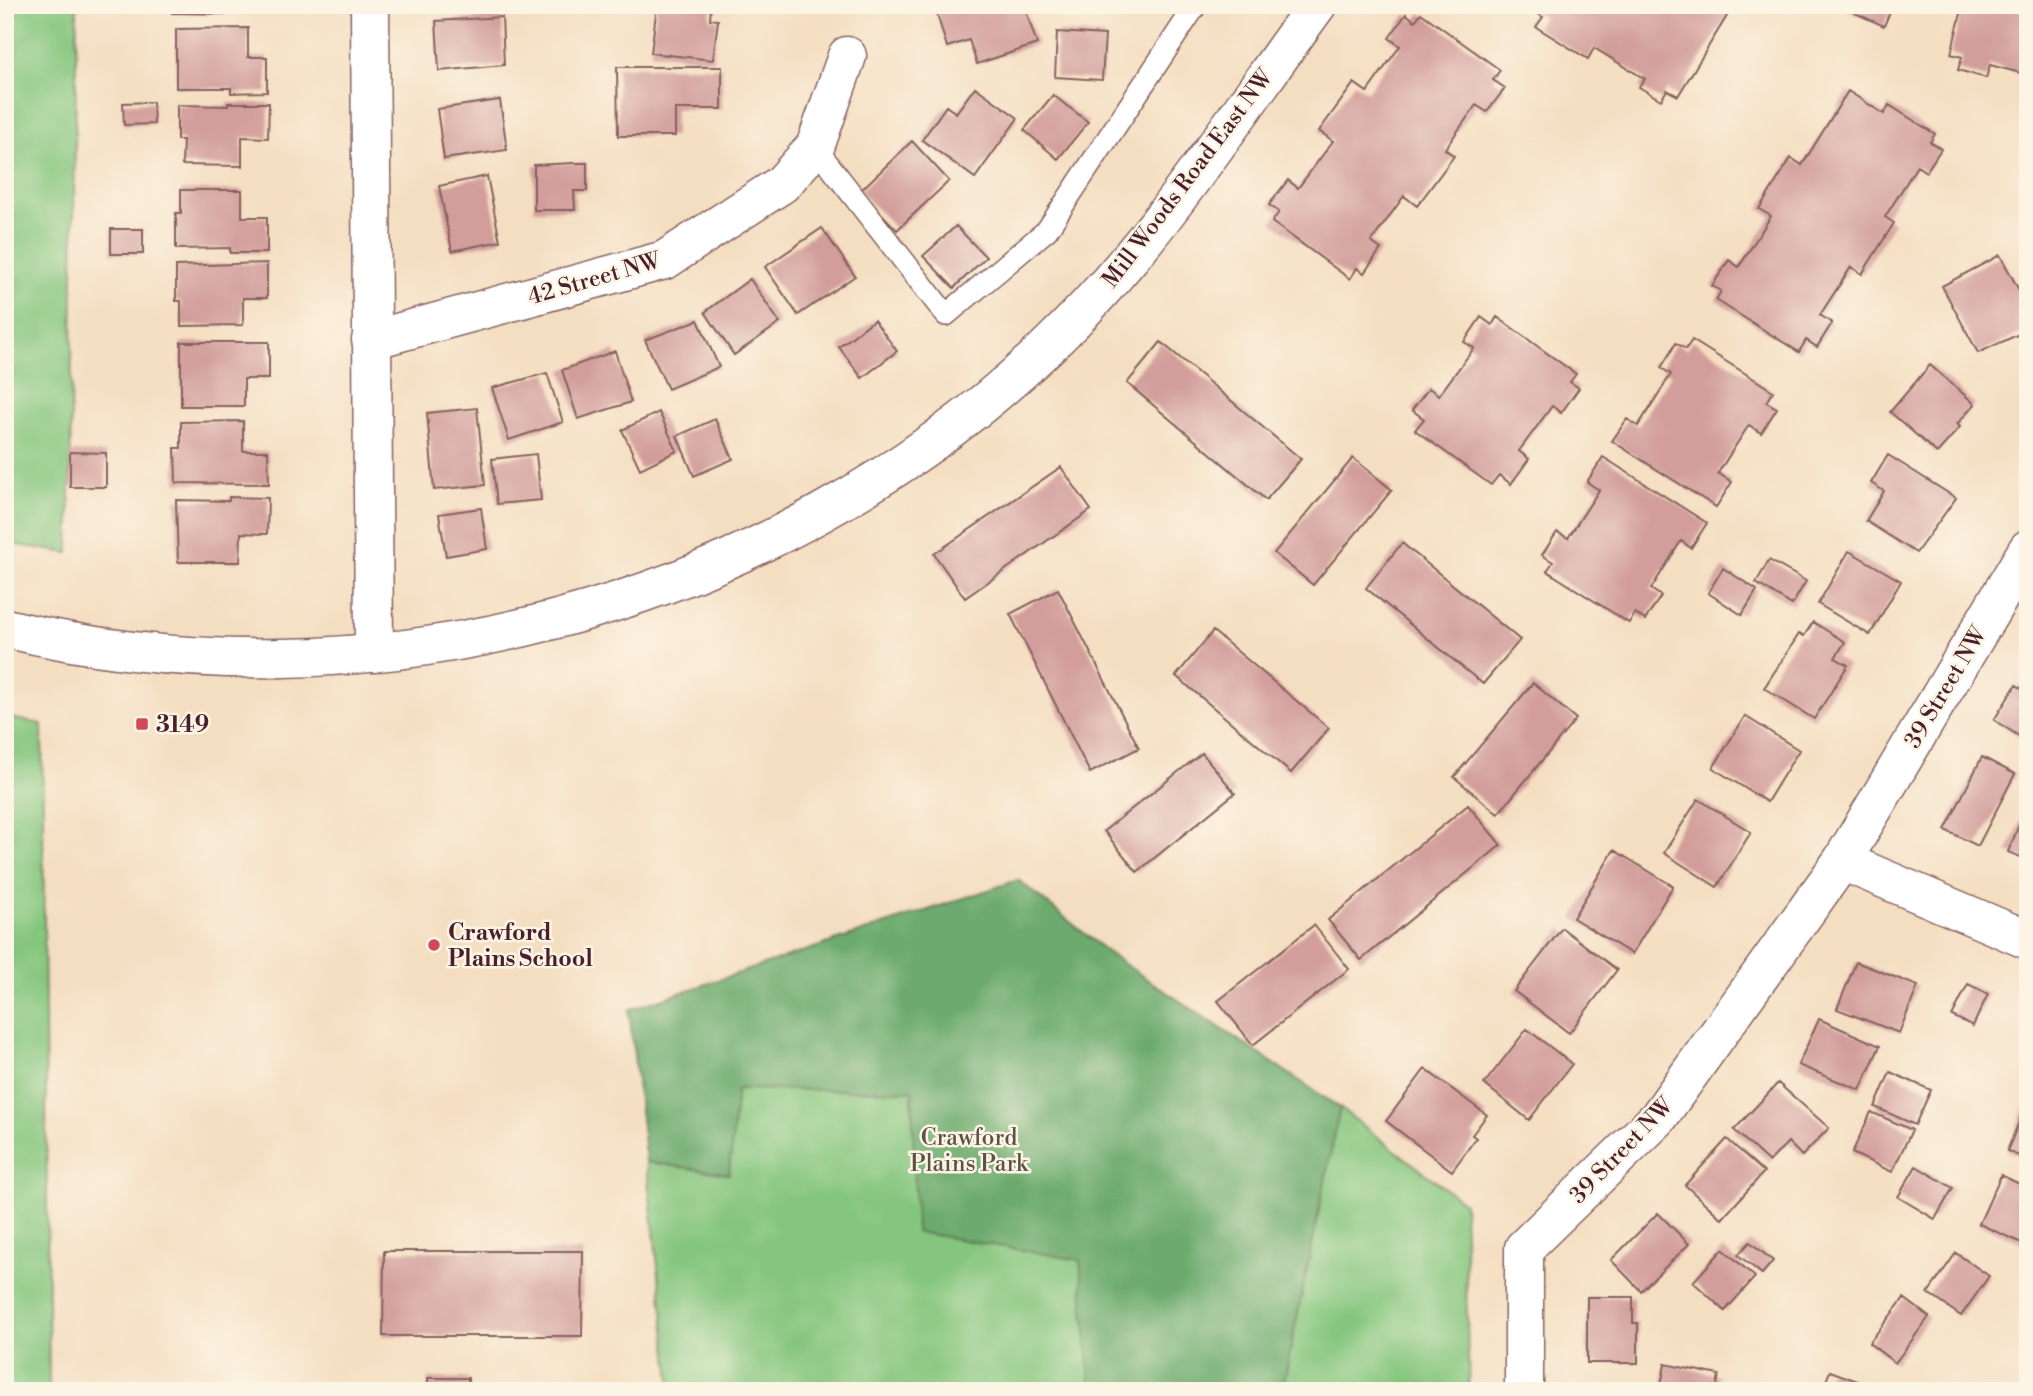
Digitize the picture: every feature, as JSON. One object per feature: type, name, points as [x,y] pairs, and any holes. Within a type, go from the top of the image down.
[{"type":"street","points":[[370,5],[374,653]]},
{"type":"street","name":"Mill Woods Road East NW","points":[[5,628],[102,646],[163,652],[317,657],[374,653],[517,630],[583,612],[664,584],[741,552],[806,521],[896,467],[1007,385],[1108,283],[1162,218],[1317,5]]},
{"type":"street","name":"42 Street NW","points":[[371,340],[665,260],[782,184],[814,147],[847,56]]},
{"type":"street","name":"39 Street NW","points":[[1524,1391],[1524,1248],[1658,1118],[1842,861],[2028,549]]},
{"type":"street","points":[[1842,861],[2028,940]]},
{"type":"lane","points":[[814,147],[946,316],[1047,230],[1196,5]]},
{"type":"green space","points":[[5,5],[77,5],[69,553],[5,543]]},
{"type":"green space","points":[[5,717],[42,724],[49,1391],[5,1391]]},
{"type":"green space","name":"Crawford Plains Park","points":[[1018,880],[1111,955],[1340,1108],[1464,1203],[1469,1391],[672,1391],[629,1010]]},
{"type":"green space","points":[[1018,880],[1111,955],[1340,1108],[1282,1391],[1091,1391],[1080,1260],[916,1232],[912,1091],[737,1089],[729,1174],[646,1162],[629,1010]]},
{"type":"building","points":[[172,5],[236,5],[236,14],[172,13]]},
{"type":"building","points":[[434,5],[482,5],[482,11],[434,10]]},
{"type":"building","points":[[657,5],[711,5],[710,19],[718,20],[713,60],[651,53]]},
{"type":"building","points":[[955,5],[1024,5],[1037,44],[977,64],[969,40],[947,47],[936,11]]},
{"type":"building","points":[[1524,5],[1716,5],[1714,8],[1727,16],[1678,96],[1667,90],[1661,100],[1639,87],[1645,79],[1594,48],[1588,59],[1536,27],[1543,17]]},
{"type":"building","points":[[1837,5],[1893,5],[1884,26]]},
{"type":"building","points":[[1963,5],[2028,5],[2028,75],[1990,65],[1986,78],[1958,70],[1962,57],[1951,54]]},
{"type":"building","points":[[1421,13],[1500,70],[1493,80],[1505,88],[1487,112],[1476,105],[1445,149],[1454,156],[1417,206],[1404,196],[1371,242],[1381,249],[1364,273],[1357,268],[1350,279],[1272,222],[1279,212],[1269,205],[1288,180],[1298,188],[1333,141],[1319,131],[1354,83],[1367,92],[1400,46],[1389,38],[1406,14],[1415,21]]},
{"type":"building","points":[[502,17],[504,65],[439,71],[436,21]]},
{"type":"building","points":[[248,28],[248,57],[267,57],[267,92],[231,93],[231,88],[176,88],[176,29]]},
{"type":"building","points":[[1057,32],[1105,35],[1102,80],[1055,77]]},
{"type":"building","points":[[617,67],[722,67],[722,109],[675,109],[675,136],[618,136]]},
{"type":"building","points":[[975,87],[1018,118],[975,178],[922,140],[946,106],[956,113]]},
{"type":"building","points":[[1848,91],[1884,114],[1889,105],[1935,134],[1930,142],[1941,149],[1926,172],[1917,166],[1885,217],[1894,223],[1862,274],[1851,267],[1820,315],[1832,323],[1817,347],[1806,340],[1799,352],[1716,300],[1721,291],[1712,286],[1729,260],[1739,267],[1771,216],[1759,209],[1791,158],[1802,165]]},
{"type":"building","points":[[1053,95],[1088,122],[1058,159],[1024,130]]},
{"type":"building","points":[[500,100],[507,150],[444,159],[437,109]]},
{"type":"building","points":[[153,102],[154,124],[124,125],[123,103]]},
{"type":"building","points":[[228,103],[269,103],[268,138],[242,137],[242,166],[182,165],[183,140],[177,140],[177,105],[228,106]]},
{"type":"building","points":[[912,141],[949,181],[897,230],[860,191]]},
{"type":"building","points":[[587,163],[587,191],[574,191],[575,210],[534,210],[534,165]]},
{"type":"building","points":[[487,176],[500,241],[452,251],[439,186]]},
{"type":"building","points":[[181,190],[242,190],[242,217],[267,217],[267,253],[230,253],[230,248],[176,249],[176,213],[181,213]]},
{"type":"building","points":[[956,226],[986,257],[954,288],[923,256]]},
{"type":"building","points":[[822,228],[855,276],[798,315],[765,267]]},
{"type":"building","points":[[111,229],[143,229],[143,254],[111,254]]},
{"type":"building","points":[[2000,255],[2028,307],[2028,330],[1978,353],[1942,286]]},
{"type":"building","points":[[267,263],[267,298],[243,298],[243,325],[181,326],[181,301],[176,301],[176,266]]},
{"type":"building","points":[[750,279],[780,323],[734,355],[705,312]]},
{"type":"building","points":[[1481,317],[1492,325],[1497,317],[1576,374],[1570,382],[1579,388],[1561,413],[1552,406],[1519,451],[1529,459],[1511,484],[1499,475],[1491,485],[1415,430],[1424,419],[1412,410],[1429,388],[1439,395],[1474,348],[1464,342]]},
{"type":"building","points":[[698,320],[719,367],[668,389],[645,340]]},
{"type":"building","points":[[874,320],[897,351],[862,378],[839,347]]},
{"type":"building","points":[[1692,340],[1773,391],[1766,402],[1777,408],[1761,433],[1749,425],[1718,473],[1732,482],[1716,507],[1612,441],[1627,419],[1638,426],[1671,374],[1661,368],[1676,343],[1686,349]]},
{"type":"building","points":[[181,342],[269,342],[269,379],[244,379],[244,406],[181,406]]},
{"type":"building","points":[[1161,342],[1301,459],[1266,500],[1127,383]]},
{"type":"building","points":[[615,351],[631,402],[578,419],[562,370]]},
{"type":"building","points":[[1930,365],[1975,404],[1957,424],[1960,427],[1937,453],[1890,412]]},
{"type":"building","points":[[547,373],[563,422],[509,440],[492,388]]},
{"type":"building","points":[[477,408],[485,485],[434,490],[427,413]]},
{"type":"building","points":[[659,412],[677,451],[640,469],[622,430]]},
{"type":"building","points":[[715,419],[733,459],[694,476],[677,436]]},
{"type":"building","points":[[243,421],[243,451],[268,451],[269,484],[176,483],[175,448],[181,448],[181,422]]},
{"type":"building","points":[[70,452],[106,453],[106,487],[70,487]]},
{"type":"building","points":[[536,454],[541,500],[497,504],[492,459]]},
{"type":"building","points":[[1888,455],[1956,498],[1916,553],[1866,521],[1884,491],[1871,483]]},
{"type":"building","points":[[1603,457],[1707,523],[1691,548],[1681,541],[1651,589],[1661,596],[1645,620],[1635,613],[1629,623],[1547,571],[1553,562],[1542,555],[1557,532],[1568,538],[1599,490],[1587,482]]},
{"type":"building","points":[[1353,458],[1392,490],[1313,585],[1274,553]]},
{"type":"building","points":[[1061,467],[1091,510],[965,598],[934,554]]},
{"type":"building","points":[[229,497],[268,498],[267,534],[241,533],[240,562],[178,562],[176,500],[229,501]]},
{"type":"building","points":[[481,508],[487,549],[446,556],[439,514]]},
{"type":"building","points":[[1402,543],[1520,640],[1483,684],[1366,588]]},
{"type":"building","points":[[1849,551],[1901,581],[1870,635],[1818,604]]},
{"type":"building","points":[[1769,560],[1806,581],[1792,605],[1756,583]]},
{"type":"building","points":[[1723,568],[1757,590],[1742,615],[1708,593]]},
{"type":"building","points":[[1058,589],[1139,748],[1090,773],[1010,614]]},
{"type":"building","points":[[1813,622],[1845,642],[1835,658],[1848,665],[1814,719],[1764,688],[1799,634],[1804,636]]},
{"type":"building","points":[[1213,631],[1329,728],[1291,773],[1176,676]]},
{"type":"building","points":[[1533,683],[1576,719],[1498,814],[1454,777]]},
{"type":"building","points":[[2016,685],[2028,692],[2028,742],[1994,720]]},
{"type":"building","points":[[1745,716],[1799,750],[1767,802],[1713,768]]},
{"type":"building","points":[[1202,753],[1235,793],[1137,872],[1104,831]]},
{"type":"building","points":[[1982,757],[2015,774],[1978,846],[1945,830]]},
{"type":"building","points":[[1698,799],[1751,832],[1717,887],[1664,853]]},
{"type":"building","points":[[2028,803],[2028,860],[2008,852]]},
{"type":"building","points":[[1468,805],[1501,845],[1361,960],[1328,920]]},
{"type":"building","points":[[1614,850],[1673,886],[1632,954],[1573,918]]},
{"type":"building","points":[[1314,925],[1349,969],[1253,1045],[1218,1001]]},
{"type":"building","points":[[1562,928],[1617,970],[1569,1033],[1514,991]]},
{"type":"building","points":[[1856,962],[1918,986],[1899,1033],[1837,1009]]},
{"type":"building","points":[[1968,984],[1988,994],[1973,1026],[1952,1016]]},
{"type":"building","points":[[1819,1019],[1880,1046],[1860,1090],[1798,1065]]},
{"type":"building","points":[[1527,1029],[1572,1064],[1529,1120],[1484,1084]]},
{"type":"building","points":[[1425,1069],[1487,1115],[1472,1135],[1476,1138],[1452,1171],[1386,1121]]},
{"type":"building","points":[[1890,1072],[1931,1090],[1915,1125],[1875,1107]]},
{"type":"building","points":[[1778,1083],[1829,1128],[1802,1156],[1788,1142],[1769,1162],[1734,1130]]},
{"type":"building","points":[[2028,1100],[2028,1160],[2007,1151]]},
{"type":"building","points":[[1871,1112],[1912,1130],[1892,1172],[1852,1153]]},
{"type":"building","points":[[1727,1139],[1764,1172],[1722,1219],[1685,1185]]},
{"type":"building","points":[[1916,1166],[1953,1188],[1935,1219],[1898,1197]]},
{"type":"building","points":[[2001,1175],[2028,1188],[2026,1245],[1979,1224]]},
{"type":"building","points":[[1658,1213],[1689,1244],[1641,1291],[1611,1260]]},
{"type":"building","points":[[1750,1242],[1773,1261],[1762,1274],[1738,1255]]},
{"type":"building","points":[[1723,1249],[1755,1277],[1725,1311],[1693,1282]]},
{"type":"building","points":[[384,1251],[583,1251],[582,1336],[383,1336]]},
{"type":"building","points":[[1956,1253],[1989,1276],[1961,1316],[1928,1293]]},
{"type":"building","points":[[1587,1297],[1633,1297],[1633,1323],[1638,1323],[1638,1363],[1587,1363]]},
{"type":"building","points":[[1904,1298],[1929,1317],[1895,1363],[1869,1343]]},
{"type":"building","points":[[1665,1364],[1719,1375],[1716,1391],[1660,1391]]},
{"type":"building","points":[[1830,1371],[1882,1390],[1882,1391],[1822,1391]]},
{"type":"building","points":[[428,1378],[468,1378],[468,1391],[428,1391]]},
{"type":"place","name":"3149","points":[[142,724]]},
{"type":"place","name":"Crawford Plains School","points":[[434,945]]}]
